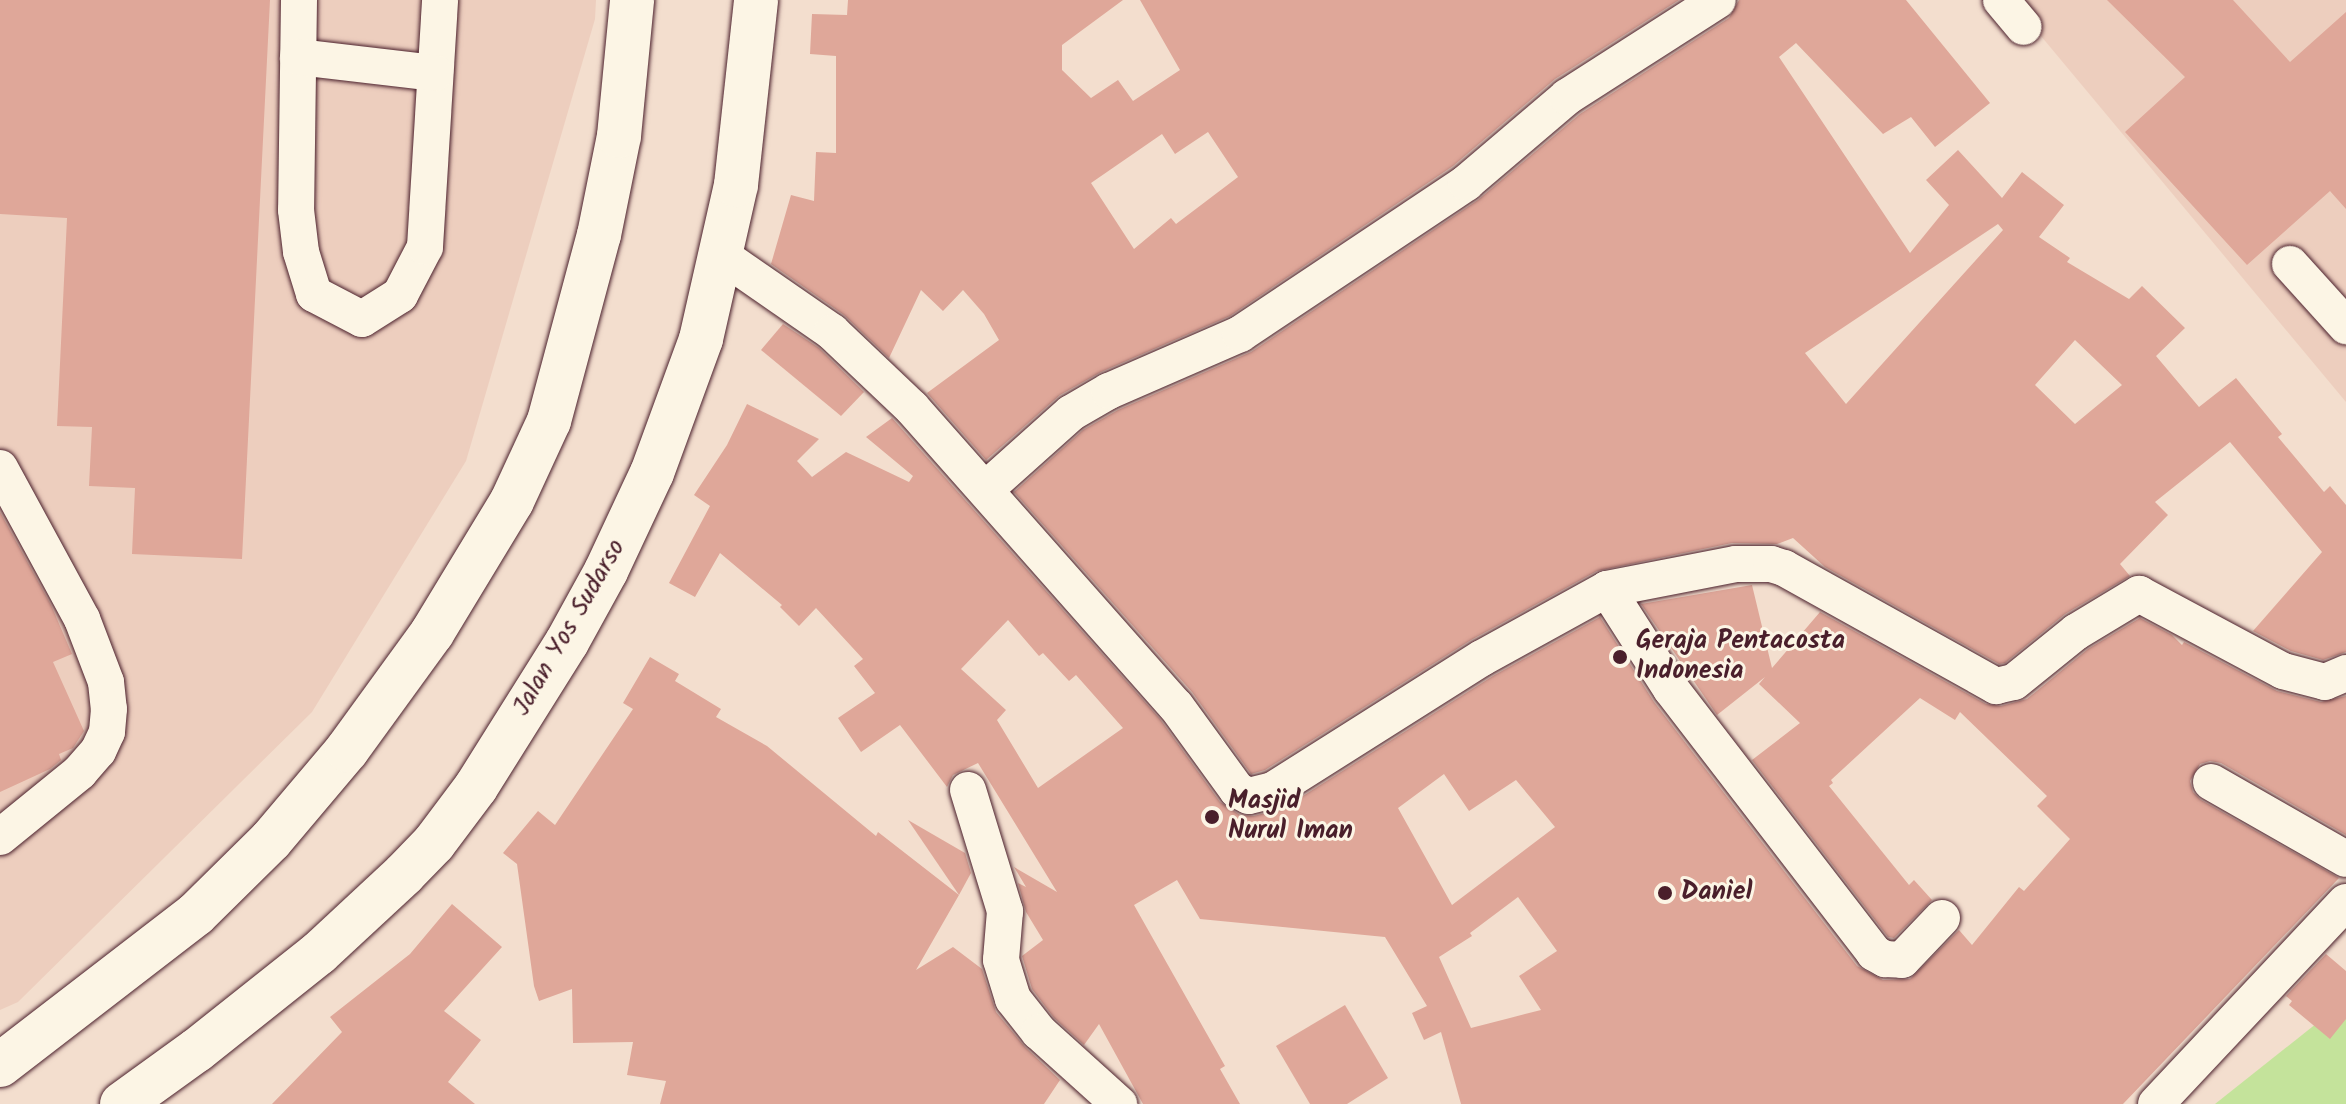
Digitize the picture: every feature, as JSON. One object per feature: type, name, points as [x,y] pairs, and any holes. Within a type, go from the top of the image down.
[{"type":"main road","name":"Jalan Yos Sudarso","points":[[140,1100],[319,953],[414,864],[476,787],[580,618],[646,487],[701,339],[736,185],[756,0]]},
{"type":"main road","points":[[1,1063],[196,914],[271,840],[347,750],[440,620],[512,501],[549,421],[602,221],[619,136],[624,12]]},
{"type":"street","points":[[299,0],[296,210],[301,252],[314,294],[362,319],[400,295],[425,247],[440,0]]},
{"type":"street","points":[[986,489],[1071,413],[1109,391],[1240,334],[1466,183],[1567,97],[1718,0]]},
{"type":"street","points":[[298,57],[435,73]]},
{"type":"street","points":[[721,255],[832,332],[912,408],[1176,706],[1237,790],[1249,796],[1273,790],[1482,658],[1607,589],[1736,564],[1771,564],[1784,568],[1996,686],[2014,682],[2076,632],[2139,594],[2283,671],[2325,682],[2346,673]]},
{"type":"street","points":[[2290,264],[2346,326]]},
{"type":"street","points":[[0,468],[82,619],[106,682],[109,709],[107,732],[98,751],[80,772],[0,837]]},
{"type":"street","points":[[1607,589],[1671,689],[1874,953],[1885,959],[1902,960],[1942,918]]},
{"type":"street","points":[[2211,782],[2346,859]]},
{"type":"street","points":[[968,790],[1005,911],[1001,960],[1013,999],[1021,1014],[1119,1104]]},
{"type":"street","points":[[2156,1104],[2346,902]]},
{"type":"shaded area","points":[[0,0],[596,0],[595,19],[466,461],[312,712],[18,1002],[0,1010]]},
{"type":"shaded area","points":[[2011,0],[2346,0],[2346,402]]},
{"type":"green space","points":[[2346,1000],[2346,1104],[2215,1104]]},
{"type":"building","points":[[0,0],[270,0],[242,559],[132,554],[135,488],[89,486],[92,427],[57,426],[67,218],[0,214]]},
{"type":"building","points":[[848,0],[1123,0],[1062,45],[1062,70],[1091,98],[1118,80],[1133,101],[1180,70],[1140,0],[1679,0],[1555,79],[1453,166],[1230,316],[1101,372],[1060,395],[986,460],[927,393],[999,340],[984,314],[963,290],[943,311],[921,290],[889,358],[844,315],[771,264],[791,195],[814,201],[816,152],[836,153],[836,56],[810,54],[812,14],[847,15]],"holes":[[[1208,132],[1238,177],[1176,224],[1171,218],[1134,249],[1091,183],[1162,134],[1175,154]]]},
{"type":"building","points":[[1739,0],[1906,0],[1990,103],[1935,147],[1911,117],[1883,134],[1796,43],[1779,57],[1910,253],[1949,205],[1926,180],[1958,150],[2002,198],[2022,172],[2064,205],[2039,237],[2070,258],[2067,262],[2129,299],[2142,286],[2185,328],[2156,356],[2199,407],[2236,378],[2282,434],[2278,437],[2324,492],[2330,486],[2346,505],[2346,652],[2323,660],[2291,651],[2253,631],[2322,552],[2230,442],[2155,502],[2168,515],[2120,564],[2130,576],[2065,614],[2005,663],[1999,664],[1825,567],[1793,538],[1777,544],[1732,543],[1597,571],[1471,640],[1265,770],[1251,774],[1192,692],[1014,492],[1083,430],[1118,410],[1251,352],[1478,200],[1580,114],[1729,18]],"holes":[[[1998,224],[2003,230],[1846,404],[1805,353]],[[2075,340],[2122,385],[2075,424],[2035,385]]]},
{"type":"building","points":[[2107,0],[2233,0],[2290,62],[2346,12],[2346,209],[2330,191],[2247,265],[2125,132],[2185,77]]},
{"type":"building","points":[[783,324],[819,348],[864,392],[841,416],[761,350]]},
{"type":"building","points":[[747,404],[819,439],[797,461],[812,477],[846,452],[909,482],[913,476],[866,437],[892,418],[1160,719],[1220,802],[1240,815],[1254,816],[1284,808],[1493,676],[1600,617],[1654,702],[1857,966],[1883,980],[1910,979],[1959,930],[1972,945],[2019,887],[2024,891],[2070,839],[2037,806],[2047,796],[1960,712],[1955,720],[1920,698],[1831,780],[1833,783],[1829,786],[1909,885],[1914,880],[1932,900],[1894,938],[1888,937],[1752,760],[1800,723],[1759,684],[1765,677],[1717,715],[1641,604],[1752,585],[1772,668],[1820,612],[1986,704],[2001,706],[2027,699],[2088,649],[2140,618],[2172,635],[2182,645],[2184,642],[2277,691],[2321,702],[2346,696],[2346,835],[2221,763],[2210,761],[2200,764],[2190,781],[2193,792],[2201,800],[2339,878],[2123,1104],[1461,1104],[1441,1032],[1424,1040],[1412,1013],[1427,1006],[1385,937],[1200,919],[1177,880],[1134,905],[1225,1066],[1220,1069],[1240,1104],[1143,1104],[1099,1024],[1084,1045],[1054,1018],[1032,989],[1022,956],[1043,940],[1026,912],[1018,883],[1026,887],[1014,867],[1057,892],[978,763],[953,775],[947,787],[900,725],[861,752],[838,718],[875,693],[854,666],[863,659],[816,608],[799,626],[780,607],[782,605],[720,553],[695,597],[669,583],[710,506],[694,495],[727,445]],"holes":[[[1008,620],[1039,656],[1043,653],[1069,681],[1076,675],[1123,728],[1038,788],[997,720],[1006,710],[961,669]],[[1444,774],[1469,811],[1516,780],[1555,827],[1452,905],[1398,808]],[[1518,897],[1557,951],[1519,976],[1541,1010],[1471,1028],[1439,957],[1472,936],[1470,933]]]},
{"type":"building","points":[[0,512],[51,605],[72,654],[53,662],[84,731],[73,748],[59,754],[61,760],[50,769],[0,792]]},
{"type":"building","points":[[650,657],[679,674],[675,681],[721,709],[716,717],[767,746],[876,836],[878,832],[959,895],[916,970],[953,947],[982,969],[996,1012],[1025,1047],[1060,1080],[1044,1104],[660,1104],[666,1081],[627,1075],[633,1042],[573,1043],[572,989],[539,1001],[534,986],[517,864],[503,853],[538,811],[555,825],[633,709],[623,703]]},
{"type":"building","points":[[908,820],[965,853],[971,873],[959,895]]},
{"type":"building","points":[[452,904],[502,947],[444,1011],[481,1040],[448,1082],[475,1104],[272,1104],[342,1032],[330,1017],[410,954]]},
{"type":"building","points":[[2326,954],[2346,971],[2346,1019],[2330,1039],[2289,1005],[2292,1001],[2286,996]]},
{"type":"building","points":[[1345,1005],[1388,1078],[1347,1104],[1310,1104],[1276,1046]]},
{"type":"place","name":"Geraja Pentacosta Indonesia","points":[[1620,657]]},
{"type":"place","name":"Masjid Nurul Iman","points":[[1212,817]]},
{"type":"place","name":"Daniel","points":[[1665,893]]}]
